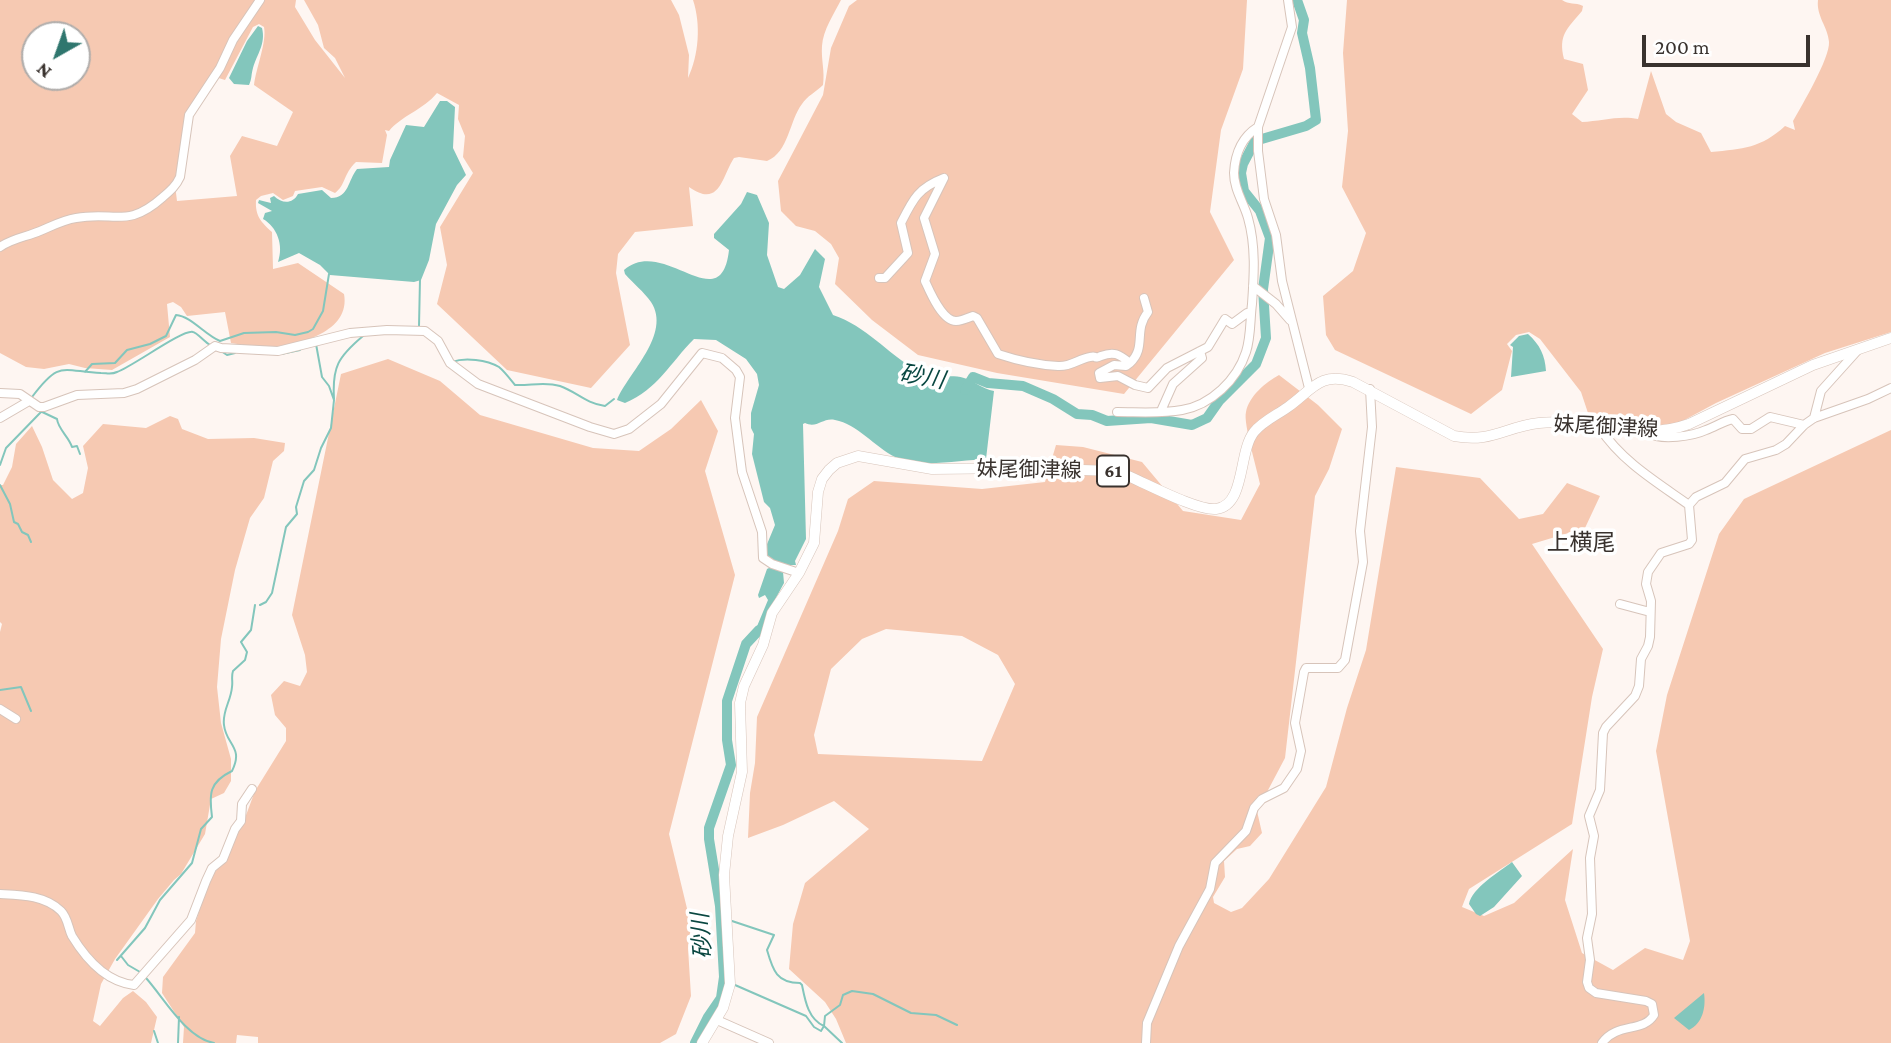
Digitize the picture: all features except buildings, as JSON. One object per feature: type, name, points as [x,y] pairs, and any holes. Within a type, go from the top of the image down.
[{"type":"main road","name":"妹尾御津線","points":[[705,1042],[718,1020],[730,984],[724,875],[728,835],[742,772],[740,703],[744,686],[763,645],[772,613],[799,573],[814,543],[817,500],[822,479],[837,463],[848,458],[869,457],[932,469],[1113,471],[1193,504],[1216,509],[1230,502],[1235,495],[1245,454],[1254,432],[1309,388],[1325,380],[1336,378],[1353,382],[1454,436],[1469,439],[1482,439],[1521,426],[1540,423],[1649,433],[1674,430],[1788,376],[1891,338]]},
{"type":"street","points":[[0,247],[15,237],[38,232],[67,219],[136,216],[176,186],[180,177],[189,115],[260,0]]},
{"type":"street","points":[[1288,0],[1292,27],[1290,37],[1271,84],[1258,131],[1258,145],[1261,185],[1276,235],[1282,281],[1309,388]]},
{"type":"street","points":[[1117,412],[1182,410],[1213,397],[1239,369],[1246,352],[1256,288],[1248,218],[1235,184],[1234,173],[1241,144],[1249,134],[1258,131]]},
{"type":"street","points":[[879,278],[885,278],[908,253],[901,223],[916,195],[925,186],[944,178],[924,218],[935,254],[925,281],[946,317],[957,321],[973,316],[977,318],[994,348],[1002,355],[1058,366],[1099,357],[1108,352],[1121,356],[1130,363]]},
{"type":"street","points":[[1256,288],[1291,321]]},
{"type":"street","points":[[1144,298],[1148,313],[1141,321],[1136,357],[1126,366],[1114,366],[1099,373],[1098,376],[1103,379],[1118,376],[1148,388],[1167,368],[1208,347],[1225,319],[1232,324],[1251,313]]},
{"type":"street","points":[[0,393],[20,394],[44,407],[77,396],[124,393],[137,389],[195,360],[215,346],[278,351],[331,336],[368,331],[425,331],[438,341],[450,363],[488,389],[614,434],[629,429],[662,404],[702,353],[710,353],[722,358],[740,377],[735,418],[742,471],[760,521],[763,558],[799,573]]},
{"type":"street","points":[[1814,418],[1821,391],[1858,349]]},
{"type":"street","points":[[1161,411],[1173,384],[1202,358],[1200,351]]},
{"type":"street","points":[[1602,1043],[1619,1029],[1647,1023],[1654,1015],[1652,1004],[1646,1001],[1596,993],[1589,988],[1587,982],[1590,960],[1587,938],[1592,914],[1590,858],[1594,836],[1589,816],[1600,790],[1603,769],[1601,742],[1606,727],[1635,696],[1639,686],[1641,659],[1650,637],[1651,601],[1646,583],[1648,572],[1661,553],[1689,544],[1692,540],[1689,505],[1696,497],[1726,483],[1745,459],[1776,450],[1814,418],[1868,400],[1891,388]]},
{"type":"street","points":[[1146,1043],[1147,1023],[1179,946],[1210,889],[1215,863],[1246,831],[1254,808],[1262,799],[1284,788],[1297,769],[1301,751],[1295,723],[1306,668],[1338,668],[1345,660],[1363,562],[1360,531],[1371,428],[1370,389]]},
{"type":"street","points":[[0,418],[29,401]]},
{"type":"street","points":[[1649,433],[1654,436],[1667,436],[1702,432],[1725,420],[1733,419],[1742,429],[1751,429],[1770,417],[1804,425]]},
{"type":"street","points":[[1600,428],[1606,438],[1639,469],[1689,505]]},
{"type":"street","points":[[1620,604],[1650,612]]},
{"type":"street","points":[[0,709],[16,719]]},
{"type":"street","points":[[0,894],[24,894],[61,911],[77,942],[96,965],[111,978],[134,985],[191,920],[212,868],[223,859],[241,821],[242,804],[252,789]]},
{"type":"street","points":[[718,1020],[769,1043]]},
{"type":"shaded area","points":[[0,0],[296,0],[295,7],[315,40],[345,78],[335,58],[324,48],[318,25],[304,0],[671,0],[679,15],[689,55],[688,78],[698,39],[693,0],[841,0],[824,34],[823,85],[802,104],[780,151],[767,161],[734,158],[719,188],[714,192],[699,193],[689,187],[693,226],[635,232],[618,254],[616,273],[630,345],[591,388],[507,370],[437,304],[447,265],[440,227],[473,173],[463,157],[465,136],[458,119],[459,105],[437,93],[389,131],[385,130],[387,135],[382,163],[356,162],[335,193],[322,187],[295,191],[293,196],[283,200],[273,193],[256,200],[260,218],[272,232],[273,269],[298,263],[344,294],[344,307],[331,327],[308,339],[269,347],[231,343],[225,312],[187,316],[181,307],[173,302],[167,304],[170,337],[112,370],[69,364],[44,369],[26,367],[0,353]],"holes":[[[259,24],[264,27],[264,40],[254,85],[293,112],[277,146],[242,136],[230,156],[237,196],[177,201],[175,185],[188,114],[212,76],[225,80],[253,27]]]},
{"type":"shaded area","points":[[857,0],[1247,0],[1243,69],[1221,130],[1210,212],[1234,260],[1124,394],[997,373],[918,355],[872,320],[835,284],[839,258],[831,244],[815,231],[796,226],[781,211],[778,181],[823,95],[831,48],[849,6]]},
{"type":"shaded area","points":[[1347,0],[1562,0],[1583,6],[1565,33],[1562,44],[1564,59],[1583,64],[1588,90],[1572,114],[1582,122],[1617,118],[1638,119],[1651,71],[1666,114],[1676,122],[1701,133],[1711,152],[1751,146],[1768,139],[1785,126],[1795,130],[1793,121],[1815,82],[1828,49],[1828,37],[1818,0],[1891,0],[1891,332],[1825,353],[1677,424],[1642,426],[1590,419],[1581,392],[1540,339],[1529,332],[1516,335],[1507,344],[1512,351],[1502,390],[1471,414],[1335,350],[1326,335],[1323,296],[1353,271],[1366,233],[1342,187],[1348,131],[1343,53]]},
{"type":"shaded area","points":[[388,359],[440,381],[480,415],[593,448],[639,451],[671,429],[701,400],[718,431],[705,471],[735,575],[669,834],[691,925],[688,948],[691,996],[676,1034],[660,1043],[258,1043],[258,1037],[237,1035],[236,1043],[183,1043],[184,1027],[162,993],[163,977],[195,933],[196,921],[211,876],[226,860],[255,791],[286,741],[286,728],[275,715],[271,695],[284,681],[300,686],[307,672],[305,655],[292,615],[341,374]]},
{"type":"shaded area","points":[[1279,375],[1318,405],[1342,429],[1329,469],[1315,496],[1285,758],[1257,811],[1262,833],[1250,846],[1237,849],[1224,861],[1225,877],[1213,897],[1214,903],[1231,912],[1242,908],[1269,879],[1326,787],[1366,650],[1396,467],[1480,478],[1519,519],[1543,514],[1567,483],[1600,496],[1585,528],[1532,544],[1603,649],[1592,697],[1572,824],[1469,889],[1462,907],[1484,916],[1514,903],[1573,849],[1565,900],[1582,953],[1613,970],[1645,948],[1683,960],[1690,941],[1656,751],[1667,695],[1719,534],[1744,499],[1891,430],[1891,1043],[846,1043],[825,1002],[789,969],[793,924],[805,883],[869,829],[834,801],[748,838],[757,717],[838,531],[848,499],[874,481],[982,489],[1045,482],[1056,445],[1083,447],[1142,462],[1183,511],[1241,520],[1260,484],[1248,436],[1246,412],[1254,395]],"holes":[[[886,629],[962,636],[998,655],[1015,684],[982,761],[818,754],[814,735],[831,669],[862,639]]]},
{"type":"shaded area","points":[[170,416],[178,419],[182,429],[208,439],[254,438],[285,443],[284,451],[273,461],[264,498],[250,518],[235,570],[221,639],[217,687],[221,723],[231,759],[231,781],[224,793],[211,799],[205,834],[181,874],[158,899],[115,959],[101,984],[93,1021],[100,1026],[123,998],[133,991],[157,1017],[151,1043],[0,1043],[0,485],[3,485],[12,467],[16,444],[32,426],[53,480],[72,499],[83,493],[88,468],[83,446],[103,424],[146,428]]},
{"type":"water","points":[[258,26],[262,28],[263,39],[250,83],[234,84],[229,78],[247,41]]},
{"type":"water","points":[[440,101],[447,101],[455,107],[453,148],[466,175],[457,185],[436,224],[429,260],[421,280],[414,282],[330,275],[320,265],[299,253],[278,262],[278,237],[263,219],[265,213],[272,211],[258,203],[259,200],[271,203],[270,198],[274,196],[287,202],[298,194],[322,190],[331,198],[341,195],[357,169],[389,167],[406,125],[424,127]]},
{"type":"water","points":[[747,192],[757,195],[769,223],[767,255],[778,287],[784,289],[800,275],[815,249],[825,259],[819,287],[833,315],[856,326],[923,374],[964,378],[994,391],[986,459],[939,463],[904,461],[843,422],[827,420],[813,425],[803,424],[806,539],[795,561],[796,565],[785,565],[784,583],[760,636],[750,643],[768,600],[765,595],[759,598],[758,595],[767,569],[771,567],[765,549],[775,525],[770,508],[764,502],[752,454],[754,434],[751,428],[751,413],[759,385],[757,374],[746,359],[716,340],[694,339],[646,390],[625,403],[617,400],[646,353],[656,327],[656,314],[651,302],[624,270],[640,262],[656,262],[688,274],[715,278],[724,270],[729,250],[714,238],[714,234],[741,204]]},
{"type":"water","points":[[1528,334],[1541,351],[1546,371],[1511,377],[1513,347],[1510,345],[1519,336]]},
{"type":"water","points":[[1512,862],[1522,876],[1494,907],[1480,916],[1476,914],[1469,904],[1475,892]]},
{"type":"water","points":[[1704,993],[1702,1014],[1698,1023],[1689,1030],[1674,1018]]},
{"type":"waterway","name":"砂川","points":[[965,390],[973,377],[988,383],[1023,386],[1053,399],[1077,414],[1092,415],[1107,421],[1151,418],[1192,425],[1207,418],[1219,401],[1256,364],[1266,338],[1263,289],[1270,238],[1260,211],[1244,191],[1241,173],[1255,141],[1306,126],[1316,120],[1310,68],[1302,33],[1304,20],[1297,0]]},
{"type":"waterway","points":[[85,372],[92,364],[115,363],[127,350],[150,344],[166,336],[176,315],[182,316],[220,341],[244,333],[276,332],[295,335],[308,332],[313,329],[323,311],[329,274]]},
{"type":"waterway","points":[[419,326],[420,279]]},
{"type":"waterway","points":[[32,397],[49,377],[62,370],[115,373],[187,333],[194,332],[210,345]]},
{"type":"waterway","points":[[334,399],[334,379],[338,363],[363,336]]},
{"type":"waterway","points":[[260,605],[266,602],[272,593],[286,527],[297,514],[296,507],[304,481],[314,470],[331,428],[334,400],[322,377],[316,344]]},
{"type":"waterway","points":[[281,354],[300,350]]},
{"type":"waterway","points":[[221,351],[227,355],[235,353]]},
{"type":"waterway","points":[[452,362],[476,360],[488,363],[499,367],[515,385],[554,385],[566,388],[598,405],[605,406],[614,399]]},
{"type":"waterway","points":[[38,410],[57,419],[72,447],[77,446],[80,454]]},
{"type":"waterway","points":[[0,465],[6,448],[41,412]]},
{"type":"waterway","points":[[0,485],[10,504],[14,522],[28,535],[31,542]]},
{"type":"waterway","points":[[117,960],[145,928],[160,900],[192,863],[201,829],[212,817],[212,790],[224,775],[232,771],[236,756],[225,732],[224,715],[231,692],[233,671],[245,660],[247,652],[241,642],[251,630],[255,605]]},
{"type":"waterway","name":"砂川","points":[[695,1043],[721,998],[724,977],[720,906],[709,828],[731,765],[727,740],[727,701],[746,644],[759,630]]},
{"type":"waterway","points":[[0,690],[21,687],[31,711]]},
{"type":"waterway","points":[[732,921],[774,935],[767,950],[774,970],[786,981],[802,985],[811,1014],[824,1026],[825,1016],[840,1005],[843,995],[852,991],[873,994],[911,1013],[936,1015],[957,1025]]},
{"type":"waterway","points":[[121,956],[128,965],[140,972]]},
{"type":"waterway","points":[[146,978],[185,1026],[204,1040],[214,1043]]},
{"type":"waterway","points":[[735,985],[806,1016],[814,1027],[821,1031],[824,1026],[842,1043]]},
{"type":"waterway","points":[[178,1043],[179,1017]]},
{"type":"waterway","points":[[154,1031],[158,1043]]},
{"type":"district","name":"上横尾","points":[[1581,543]]}]
